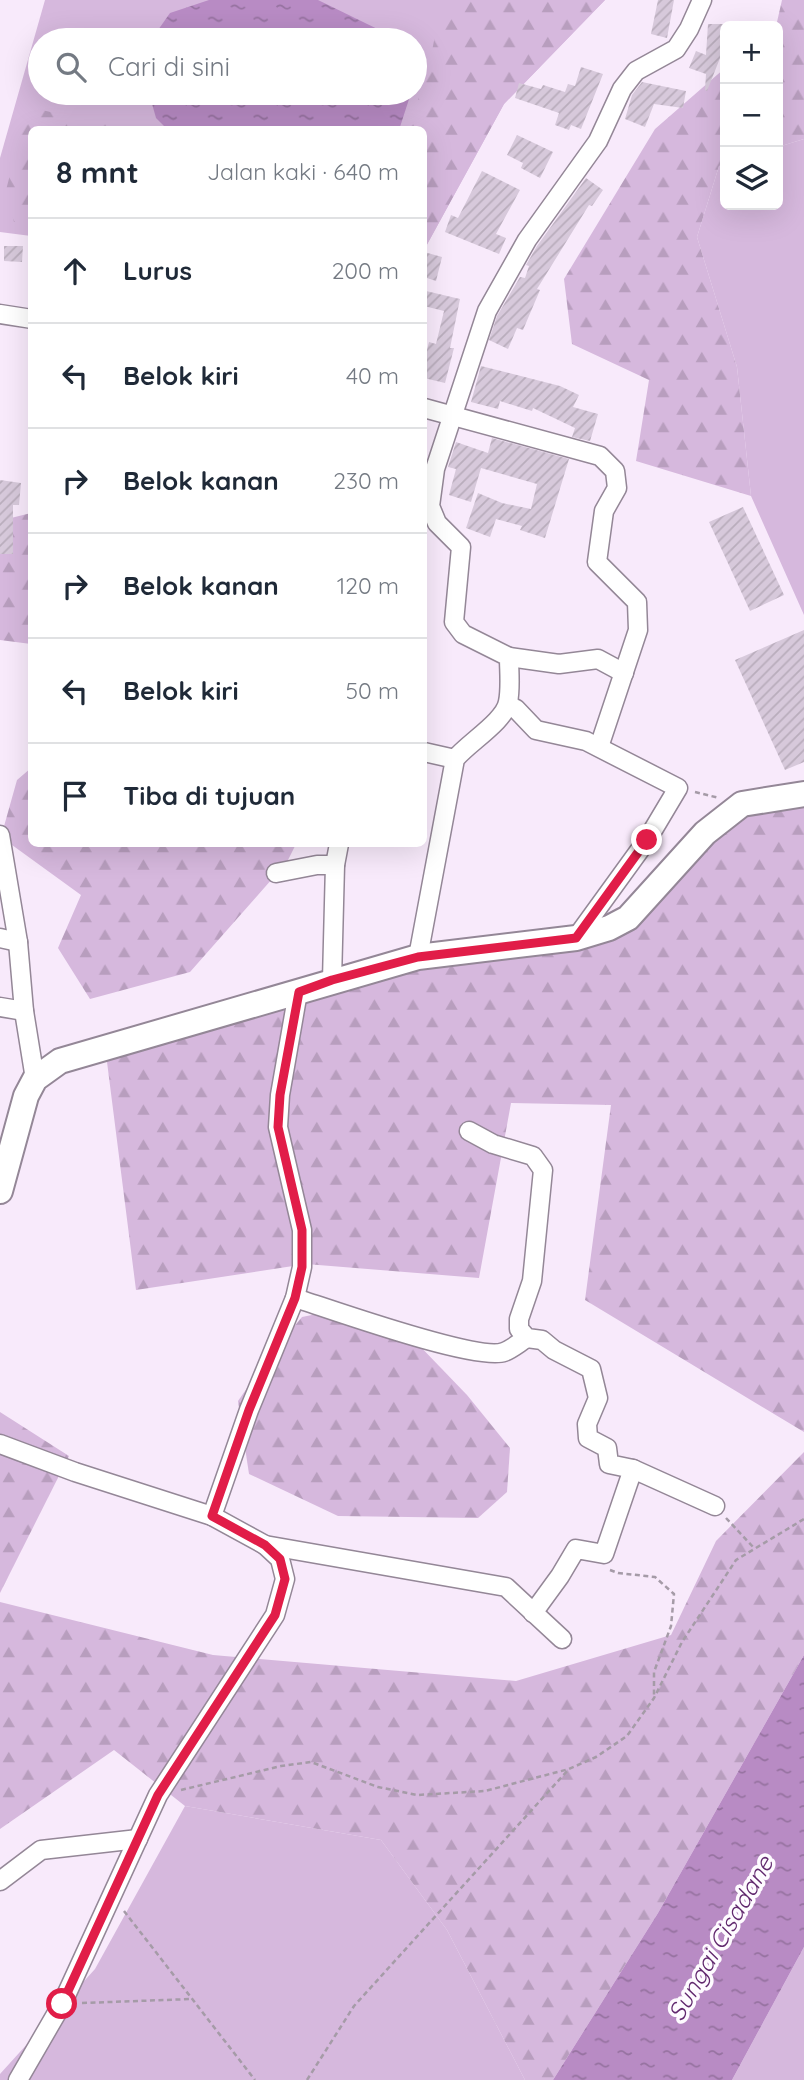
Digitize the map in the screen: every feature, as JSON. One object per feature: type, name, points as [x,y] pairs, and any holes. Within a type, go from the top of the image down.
[{"type":"main road","points":[[0,1191],[26,1096],[35,1079],[60,1061],[418,957],[576,938],[610,928],[628,918],[705,833],[742,804],[804,794]]},
{"type":"street","points":[[624,673],[598,659],[559,664],[509,657],[463,634],[454,622],[461,547],[437,523],[430,506],[435,469],[487,311],[527,240],[598,141],[622,89],[636,71],[676,48],[689,29],[702,0]]},
{"type":"street","points":[[0,314],[28,318]]},
{"type":"street","points":[[427,409],[600,456],[615,471],[617,488],[604,511],[597,562],[637,602],[638,630],[599,747]]},
{"type":"street","points":[[418,957],[455,759],[466,746],[491,728],[508,705],[509,657]]},
{"type":"street","points":[[508,705],[516,709],[536,730],[586,741],[678,788],[647,840],[576,938]]},
{"type":"street","points":[[427,753],[455,759]]},
{"type":"street","points":[[0,835],[18,942],[24,1011],[35,1079]]},
{"type":"street","points":[[332,980],[335,865],[338,847]]},
{"type":"street","points":[[276,873],[317,865],[335,865]]},
{"type":"street","points":[[0,938],[18,942]]},
{"type":"street","points":[[212,1516],[249,1410],[295,1298],[302,1267],[302,1230],[278,1127],[280,1095],[299,992]]},
{"type":"street","points":[[0,1007],[24,1011]]},
{"type":"street","points":[[469,1131],[493,1144],[533,1156],[542,1170],[532,1281],[519,1319],[519,1329],[527,1338]]},
{"type":"street","points":[[295,1298],[434,1342],[486,1353],[503,1353],[527,1338],[541,1340],[554,1350],[591,1369],[598,1398],[587,1424],[588,1438],[607,1448],[609,1464],[633,1469],[715,1506]]},
{"type":"street","points":[[0,1444],[75,1472],[212,1516],[265,1545],[280,1559],[285,1579],[275,1615],[158,1795],[62,2004],[18,2080]]},
{"type":"street","points":[[533,1613],[576,1549],[604,1554],[633,1469]]},
{"type":"street","points":[[265,1545],[506,1587],[562,1639]]},
{"type":"street","points":[[0,1881],[41,1850],[138,1839]]},
{"type":"path","points":[[678,788],[742,804]]},
{"type":"path","points":[[715,1506],[755,1549]]},
{"type":"path","points":[[158,1795],[281,1766],[311,1762],[378,1787],[416,1795],[485,1791],[569,1769],[596,1757],[626,1735],[654,1698],[682,1642],[736,1560],[804,1519]]},
{"type":"path","points":[[604,1554],[606,1568],[618,1573],[655,1577],[674,1594],[671,1626],[654,1672],[654,1698]]},
{"type":"path","points":[[307,2080],[354,2006],[569,1769]]},
{"type":"path","points":[[111,1896],[255,2080]]},
{"type":"path","points":[[62,2004],[193,1999]]},
{"type":"green space","points":[[45,0],[605,0],[504,104],[427,245],[427,126],[28,126],[28,236],[0,232],[0,158],[28,60],[28,105],[427,105],[427,28],[37,28]]},
{"type":"green space","points":[[442,0],[605,0],[504,104],[427,245],[427,126],[410,126],[416,105],[427,105],[427,69]]},
{"type":"green space","points":[[782,0],[804,0],[804,139],[783,145],[783,21],[777,21]]},
{"type":"green space","points":[[720,72],[720,166],[697,237],[737,367],[751,496],[636,461],[649,380],[572,344],[564,279],[655,129]]},
{"type":"green space","points":[[28,107],[114,126],[28,126],[28,224],[14,222],[6,190]]},
{"type":"green space","points":[[804,139],[804,615],[751,496],[737,367],[697,237],[720,166],[720,210],[783,210],[783,145]]},
{"type":"green space","points":[[28,514],[28,644],[0,640],[0,524]]},
{"type":"green space","points":[[28,771],[28,847],[294,847],[287,862],[190,972],[90,999],[58,948],[81,895],[1,837],[17,780]]},
{"type":"green space","points":[[804,803],[804,1432],[585,1300],[611,1105],[511,1103],[479,1278],[306,1264],[136,1290],[106,1054],[391,969],[605,934],[694,836],[753,810]]},
{"type":"green space","points":[[351,1307],[414,1340],[467,1395],[510,1448],[507,1492],[478,1518],[338,1516],[249,1474],[238,1401],[268,1358],[302,1317]]},
{"type":"green space","points":[[0,1412],[69,1456],[0,1593]]},
{"type":"green space","points":[[804,1452],[804,1655],[658,1913],[553,2080],[525,2080],[447,1930],[381,1840],[185,1806],[114,1750],[0,1829],[0,1602],[213,1655],[516,1681],[671,1635],[716,1541]]},
{"type":"green space","points":[[185,1806],[381,1840],[447,1930],[525,2080],[0,2080],[0,2074],[95,1969]]},
{"type":"green space","points":[[804,1947],[804,2080],[732,2080]]},
{"type":"water","points":[[209,0],[318,0],[375,28],[159,28],[170,13]]},
{"type":"water","points":[[152,105],[407,105],[400,126],[164,126],[156,118]]},
{"type":"water","name":"Sungai Cisadane","points":[[804,1655],[804,1947],[732,2080],[553,2080],[658,1913]]},
{"type":"building","points":[[658,0],[674,0],[667,38],[651,34]]},
{"type":"building","points":[[708,24],[720,24],[720,58],[707,91],[706,74],[689,68],[696,51],[706,55]]},
{"type":"building","points":[[581,67],[603,74],[581,129],[571,125],[569,130],[555,125],[559,113],[515,98],[519,83],[541,89],[543,85],[565,92],[568,84],[575,86]]},
{"type":"building","points":[[642,82],[686,91],[683,108],[654,104],[645,127],[625,119],[632,95]]},
{"type":"building","points":[[517,135],[553,152],[540,178],[521,168],[523,163],[507,155]]},
{"type":"building","points":[[482,171],[520,190],[496,234],[506,238],[499,254],[445,232],[451,215],[458,218]]},
{"type":"building","points":[[586,178],[603,190],[592,206],[589,205],[537,289],[540,290],[523,330],[517,328],[508,349],[489,340],[497,316],[520,277],[525,278],[529,266],[526,265],[537,246]]},
{"type":"building","points":[[4,246],[23,246],[22,262],[4,261]]},
{"type":"building","points":[[427,253],[442,257],[436,281],[427,278]]},
{"type":"building","points":[[427,291],[460,299],[450,348],[454,348],[445,383],[427,379],[429,342],[436,344],[444,311],[427,307]]},
{"type":"building","points":[[481,366],[560,386],[579,395],[573,407],[598,414],[590,441],[572,437],[575,428],[533,408],[532,411],[500,401],[498,409],[471,402]]},
{"type":"building","points":[[492,438],[569,459],[545,538],[520,530],[522,526],[496,519],[490,537],[466,528],[478,493],[502,503],[531,509],[537,484],[481,468],[471,502],[449,495],[456,469],[448,467],[456,442],[488,453]]},
{"type":"building","points":[[0,480],[21,483],[19,505],[13,505],[13,554],[0,554]]},
{"type":"building","points":[[743,507],[784,595],[750,611],[709,522]]},
{"type":"building","points":[[804,630],[804,762],[785,770],[735,660]]},
{"type":"route","points":[[62,2004],[158,1795],[275,1615],[285,1579],[280,1559],[265,1545],[212,1516],[249,1410],[295,1298],[302,1267],[302,1230],[278,1127],[280,1095],[299,992],[332,980],[418,957],[576,938],[647,840]]}]
